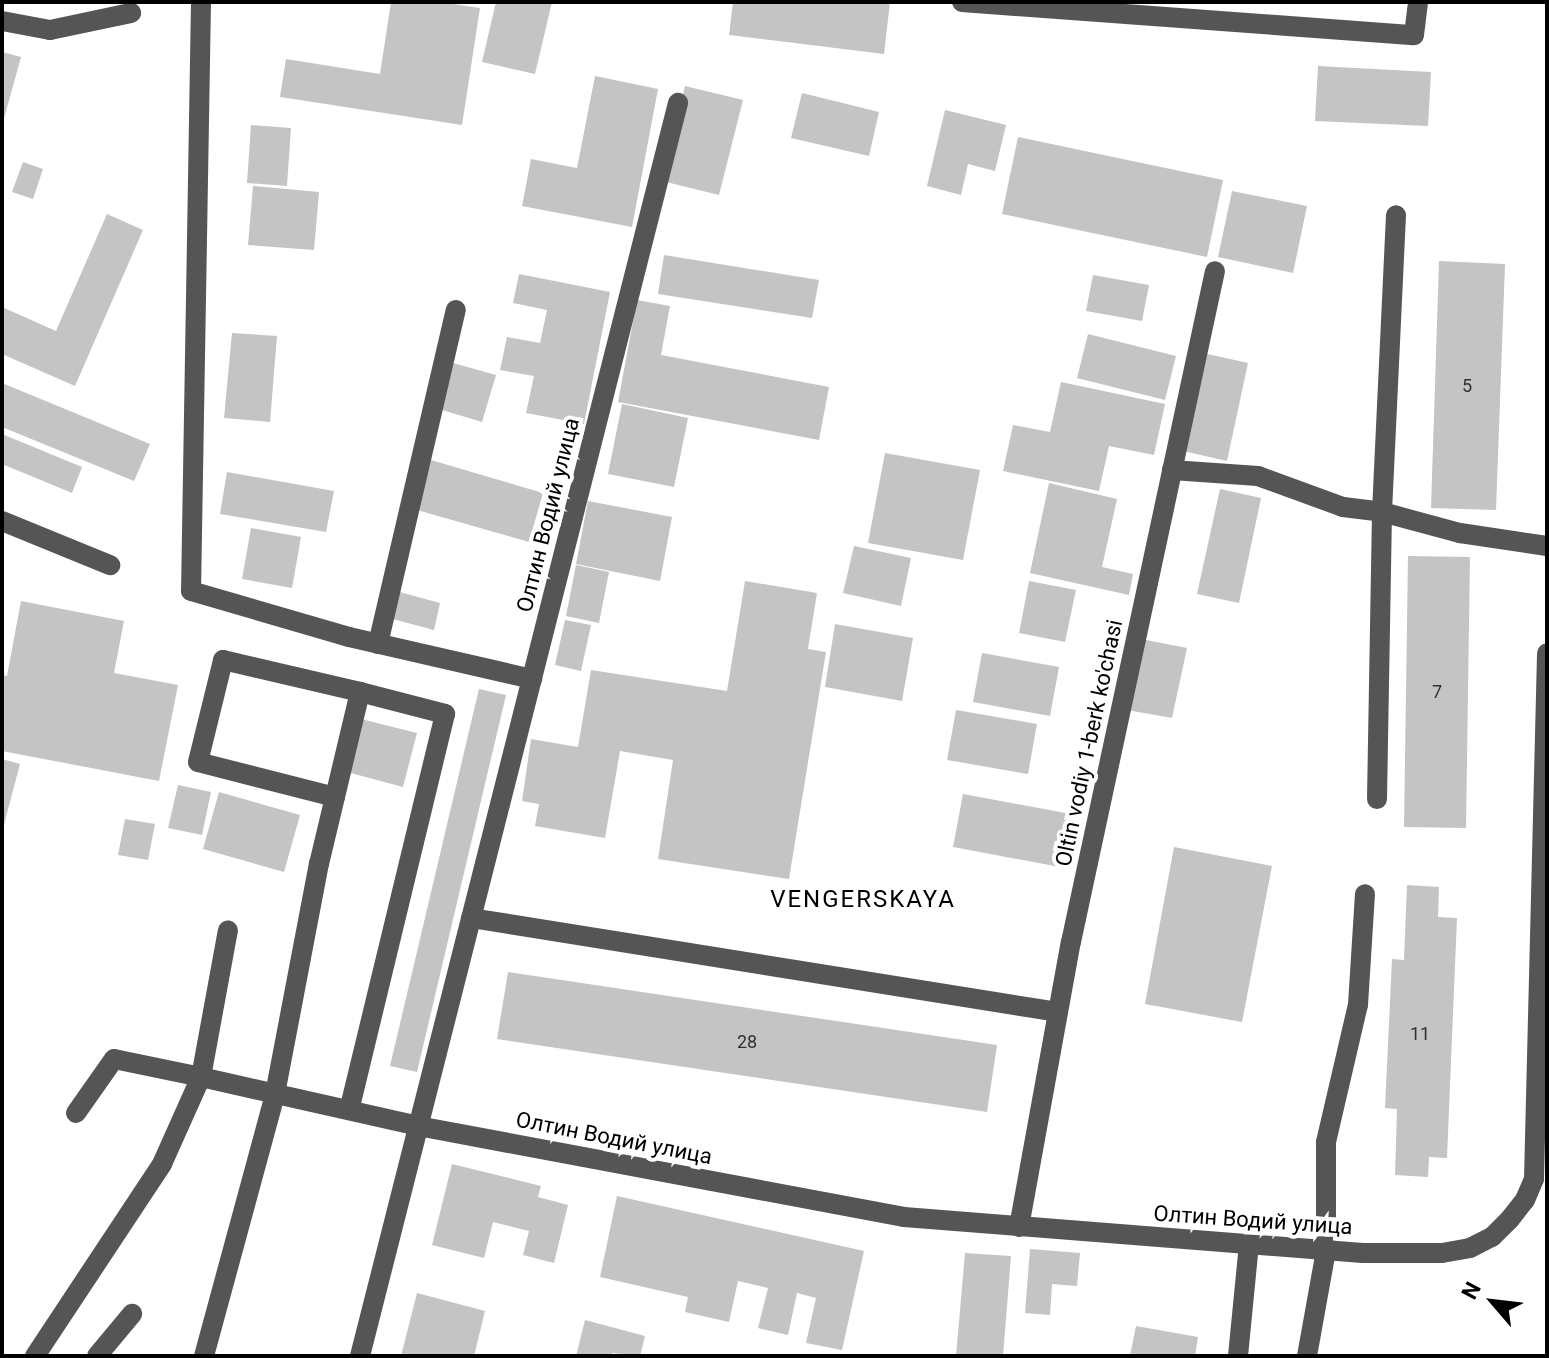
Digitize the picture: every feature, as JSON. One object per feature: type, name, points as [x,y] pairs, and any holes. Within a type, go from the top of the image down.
[{"type":"street","points":[[201,2],[191,591],[378,644],[532,679]]},
{"type":"street","points":[[962,2],[1414,35],[1418,2]]},
{"type":"street","points":[[2,21],[50,30],[131,13]]},
{"type":"street","name":"Олтин Водий улица","points":[[360,1356],[678,103]]},
{"type":"street","points":[[1377,799],[1382,512],[1396,215]]},
{"type":"street","name":"Oltin vodiy 1-berk ko'chasi","points":[[1019,1227],[1058,1012],[1215,271]]},
{"type":"street","points":[[378,644],[456,310]]},
{"type":"street","points":[[1172,470],[1258,476],[1343,507],[1382,512],[1460,533],[1547,546]]},
{"type":"street","points":[[2,521],[110,565]]},
{"type":"street","name":"Олтин Водий улица","points":[[418,1126],[904,1217],[1326,1250],[1416,1254],[1470,1248],[1492,1237],[1510,1219],[1525,1200],[1534,1179],[1547,653]]},
{"type":"street","points":[[335,797],[198,762],[223,660],[445,714],[349,1110]]},
{"type":"street","points":[[204,1356],[275,1094],[319,864],[360,692]]},
{"type":"street","points":[[1307,1356],[1326,1250],[1326,1142],[1358,1005],[1365,894]]},
{"type":"street","points":[[471,918],[1058,1012]]},
{"type":"street","points":[[35,1356],[162,1164],[201,1077],[228,930]]},
{"type":"street","points":[[76,1113],[114,1059],[418,1126]]},
{"type":"street","points":[[1238,1356],[1249,1244]]},
{"type":"street","points":[[97,1356],[132,1314]]},
{"type":"building","points":[[391,2],[440,2],[480,8],[462,125],[280,97],[286,59],[380,74]]},
{"type":"building","points":[[496,2],[552,2],[535,74],[482,62]]},
{"type":"building","points":[[733,2],[890,2],[884,54],[729,35]]},
{"type":"building","points":[[2,52],[21,57],[3,122],[2,122]]},
{"type":"building","points":[[1318,66],[1431,72],[1428,126],[1315,121]]},
{"type":"building","points":[[595,76],[658,89],[632,227],[522,206],[531,159],[577,168]]},
{"type":"building","points":[[685,86],[743,100],[719,195],[662,181]]},
{"type":"building","points":[[802,93],[879,112],[869,156],[791,138]]},
{"type":"building","points":[[945,110],[1006,125],[995,171],[968,164],[961,195],[927,186]]},
{"type":"building","points":[[251,125],[291,128],[287,186],[247,183]]},
{"type":"building","points":[[1018,137],[1223,180],[1207,257],[1002,214]]},
{"type":"building","points":[[23,162],[43,169],[33,199],[12,192]]},
{"type":"building","points":[[253,186],[319,192],[314,250],[248,245]]},
{"type":"building","points":[[1232,191],[1307,206],[1293,273],[1218,257]]},
{"type":"building","points":[[107,214],[143,230],[75,386],[2,354],[2,307],[56,331]]},
{"type":"building","points":[[664,255],[819,280],[812,318],[658,294]]},
{"type":"building","points":[[1439,261],[1505,264],[1496,510],[1431,508]]},
{"type":"building","points":[[519,274],[610,292],[584,424],[526,413],[534,376],[500,370],[507,337],[540,343],[547,310],[513,303]]},
{"type":"building","points":[[1093,275],[1149,285],[1142,321],[1086,311]]},
{"type":"building","points":[[637,300],[670,306],[661,355],[829,387],[819,440],[618,402]]},
{"type":"building","points":[[232,333],[277,336],[270,422],[224,418]]},
{"type":"building","points":[[1088,334],[1176,356],[1165,400],[1077,378]]},
{"type":"building","points":[[1203,353],[1248,363],[1227,461],[1183,451]]},
{"type":"building","points":[[453,363],[496,375],[482,422],[439,409]]},
{"type":"building","points":[[1061,382],[1165,404],[1154,455],[1109,446],[1099,491],[1003,471],[1013,425],[1050,432]]},
{"type":"building","points":[[2,383],[150,444],[134,481],[2,427]]},
{"type":"building","points":[[622,404],[688,418],[674,487],[608,474]]},
{"type":"building","points":[[2,434],[82,467],[72,493],[2,464]]},
{"type":"building","points":[[885,453],[980,470],[963,560],[868,543]]},
{"type":"building","points":[[431,460],[543,493],[529,542],[417,510]]},
{"type":"building","points":[[227,472],[334,491],[326,532],[220,514]]},
{"type":"building","points":[[1049,483],[1117,499],[1102,567],[1133,574],[1129,595],[1030,573]]},
{"type":"building","points":[[1220,489],[1261,498],[1239,603],[1197,594]]},
{"type":"building","points":[[588,501],[672,517],[660,581],[576,564]]},
{"type":"building","points":[[251,528],[301,537],[292,588],[242,579]]},
{"type":"building","points":[[854,546],[911,558],[901,606],[843,593]]},
{"type":"building","points":[[1408,556],[1470,557],[1466,828],[1404,827]]},
{"type":"building","points":[[576,565],[609,572],[599,623],[566,616]]},
{"type":"building","points":[[745,581],[817,593],[808,649],[826,652],[789,879],[658,859],[673,760],[620,751],[605,838],[535,826],[539,804],[522,801],[531,739],[578,747],[591,670],[727,691]]},
{"type":"building","points":[[1029,581],[1076,590],[1065,642],[1019,633]]},
{"type":"building","points":[[396,591],[440,603],[434,630],[389,618]]},
{"type":"building","points":[[21,601],[124,621],[114,673],[178,685],[159,781],[2,751],[2,675],[7,676]]},
{"type":"building","points":[[565,620],[591,625],[581,671],[555,665]]},
{"type":"building","points":[[835,624],[913,638],[902,701],[825,687]]},
{"type":"building","points":[[1141,639],[1187,648],[1172,718],[1127,710]]},
{"type":"building","points":[[982,653],[1059,667],[1050,716],[973,702]]},
{"type":"building","points":[[479,689],[506,695],[417,1072],[390,1066]]},
{"type":"building","points":[[956,710],[1037,724],[1028,774],[947,760]]},
{"type":"building","points":[[361,719],[417,733],[403,787],[347,772]]},
{"type":"building","points":[[2,759],[20,764],[3,828],[2,828]]},
{"type":"building","points":[[178,785],[211,792],[202,835],[168,828]]},
{"type":"building","points":[[219,792],[300,815],[284,872],[203,849]]},
{"type":"building","points":[[963,794],[1071,814],[1060,867],[953,847]]},
{"type":"building","points":[[125,819],[155,824],[148,860],[118,855]]},
{"type":"building","points":[[1174,847],[1272,866],[1242,1022],[1145,1004]]},
{"type":"building","points":[[1407,885],[1439,887],[1438,917],[1457,918],[1447,1158],[1429,1157],[1428,1177],[1395,1175],[1397,1109],[1385,1108],[1392,959],[1404,960]]},
{"type":"building","points":[[508,972],[997,1045],[987,1112],[497,1039]]},
{"type":"building","points":[[452,1164],[541,1186],[538,1197],[568,1205],[554,1263],[523,1255],[529,1231],[493,1222],[484,1258],[432,1245]]},
{"type":"building","points":[[617,1196],[864,1251],[842,1350],[806,1343],[816,1298],[797,1293],[788,1335],[758,1328],[768,1288],[738,1281],[729,1322],[685,1312],[688,1297],[600,1277]]},
{"type":"building","points":[[1030,1249],[1080,1253],[1077,1286],[1052,1284],[1050,1315],[1025,1313]]},
{"type":"building","points":[[965,1253],[1011,1256],[1003,1356],[956,1356]]},
{"type":"building","points":[[417,1293],[485,1311],[474,1356],[401,1356]]},
{"type":"building","points":[[585,1320],[645,1336],[640,1356],[612,1353],[611,1356],[576,1356]]},
{"type":"building","points":[[1136,1326],[1198,1337],[1195,1356],[1130,1356]]},
{"type":"district","name":"VENGERSKAYA","points":[[863,900]]}]
